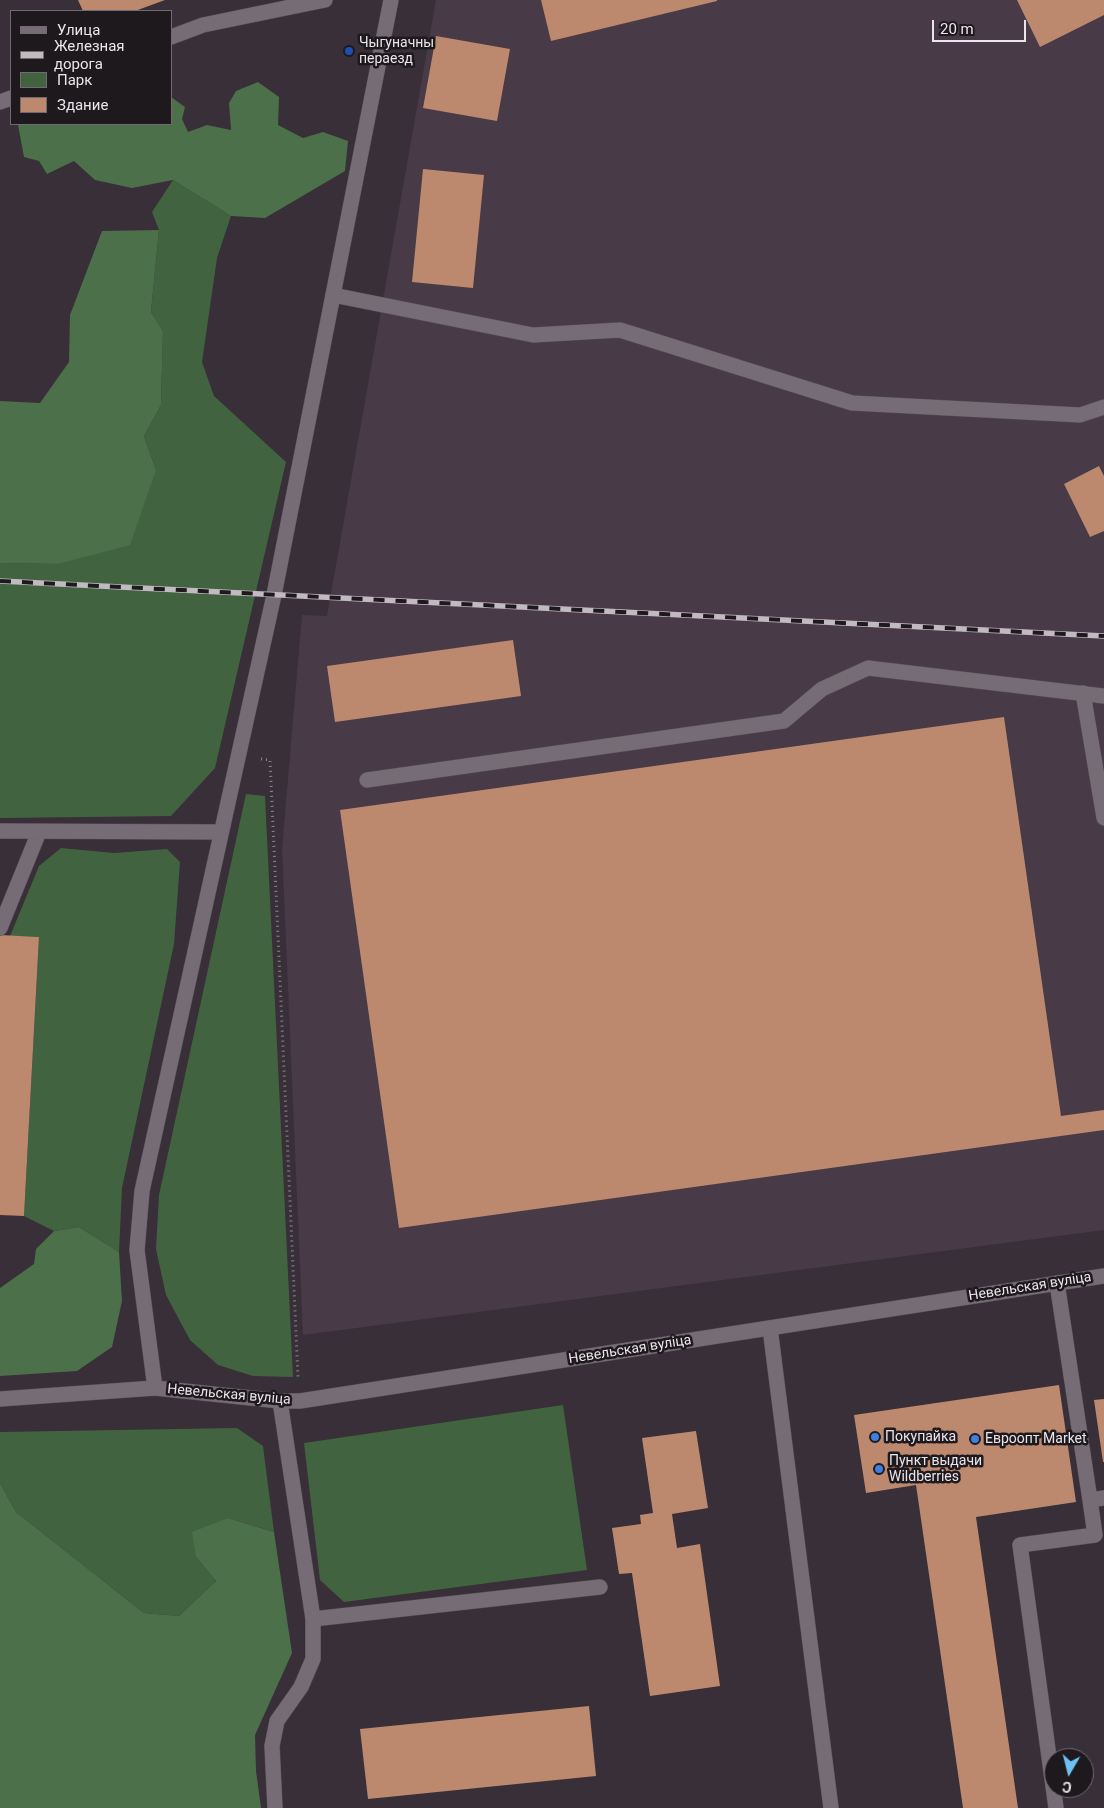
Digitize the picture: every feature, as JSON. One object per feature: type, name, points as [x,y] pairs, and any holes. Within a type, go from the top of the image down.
[{"type":"street","points":[[172,37],[203,25],[325,0]]},
{"type":"street","points":[[155,1388],[137,1250],[142,1191],[274,595],[391,0]]},
{"type":"street","points":[[333,295],[533,334],[620,330],[852,403],[1080,415],[1104,407]]},
{"type":"street","points":[[367,780],[784,721],[822,689],[868,668],[1104,696]]},
{"type":"street","points":[[1083,693],[1104,818]]},
{"type":"street","points":[[0,831],[221,832]]},
{"type":"street","points":[[0,928],[39,832]]},
{"type":"street","name":"Невельская вуліца","points":[[0,1399],[155,1388],[280,1402],[300,1401],[1104,1276]]},
{"type":"street","points":[[1056,1808],[1020,1545],[1095,1535],[1097,1499],[1057,1283]]},
{"type":"street","points":[[770,1328],[831,1808]]},
{"type":"street","points":[[275,1808],[272,1746],[277,1721],[301,1688],[314,1659],[313,1619],[280,1402]]},
{"type":"street","points":[[313,1619],[600,1587]]},
{"type":"path","points":[[238,755],[270,760],[300,1401]]},
{"type":"shaded area","points":[[436,0],[1104,0],[1104,1230],[303,1335],[282,849],[302,615],[327,616]]},
{"type":"green space","points":[[258,82],[279,97],[278,125],[303,138],[323,132],[348,141],[345,171],[265,218],[231,216],[173,180],[132,188],[95,180],[74,161],[47,174],[39,161],[24,157],[18,125],[172,125],[172,98],[185,107],[182,119],[188,132],[207,125],[231,130],[229,103],[236,91]]},
{"type":"green space","points":[[173,180],[231,216],[217,258],[202,362],[214,396],[286,462],[215,768],[171,816],[0,818],[0,563],[58,564],[156,470],[144,436],[161,405],[163,331],[151,312],[159,230],[152,212]]},
{"type":"green space","points":[[159,230],[151,312],[163,331],[161,405],[144,436],[156,470],[130,545],[58,564],[0,563],[0,401],[40,403],[69,362],[70,315],[102,231]]},
{"type":"green space","points":[[246,794],[265,796],[293,1377],[253,1376],[218,1365],[190,1340],[166,1295],[156,1249],[159,1195]]},
{"type":"green space","points":[[61,848],[114,853],[167,849],[180,862],[174,944],[122,1188],[119,1252],[79,1227],[54,1231],[24,1216],[39,937],[10,936],[39,866]]},
{"type":"green space","points":[[79,1227],[119,1252],[122,1301],[112,1347],[77,1371],[0,1376],[0,1288],[34,1264],[36,1249],[54,1231]]},
{"type":"green space","points":[[563,1405],[587,1570],[344,1602],[320,1580],[304,1443]]},
{"type":"green space","points":[[237,1428],[263,1446],[274,1532],[228,1518],[196,1557],[216,1581],[179,1616],[144,1613],[16,1512],[0,1483],[0,1432]]},
{"type":"green space","points":[[0,1483],[16,1512],[144,1613],[179,1616],[216,1581],[196,1557],[192,1532],[228,1518],[274,1532],[292,1653],[255,1735],[256,1771],[261,1808],[0,1808]]},
{"type":"building","points":[[78,0],[165,0],[138,10],[83,10]]},
{"type":"building","points":[[541,0],[717,0],[717,1],[551,41]]},
{"type":"building","points":[[1017,0],[1104,0],[1104,15],[1040,47]]},
{"type":"building","points":[[436,36],[510,49],[497,121],[423,108]]},
{"type":"building","points":[[423,169],[484,175],[473,288],[412,282]]},
{"type":"building","points":[[1099,466],[1104,476],[1104,531],[1090,537],[1064,484]]},
{"type":"building","points":[[513,640],[521,696],[335,722],[327,666]]},
{"type":"building","points":[[1004,717],[1061,1116],[1104,1110],[1104,1130],[399,1228],[340,810]]},
{"type":"building","points":[[0,935],[39,937],[24,1216],[0,1215]]},
{"type":"building","points":[[1059,1385],[1076,1502],[976,1517],[1018,1808],[963,1808],[916,1485],[866,1493],[854,1415]]},
{"type":"building","points":[[1104,1399],[1104,1462],[1103,1462],[1094,1400]]},
{"type":"building","points":[[696,1431],[708,1508],[672,1514],[677,1548],[700,1544],[720,1686],[650,1696],[632,1573],[619,1574],[612,1528],[641,1524],[640,1515],[653,1513],[642,1438]]},
{"type":"building","points":[[589,1706],[596,1776],[368,1799],[360,1729]]},
{"type":"railway","points":[[0,581],[1104,636]]},
{"type":"place","name":"Чыгуначны пераезд","points":[[349,51]]},
{"type":"place","name":"Покупайка","points":[[875,1437]]},
{"type":"place","name":"Евроопт Market","points":[[975,1439]]},
{"type":"place","name":"Пункт выдачи Wildberries","points":[[879,1469]]}]
